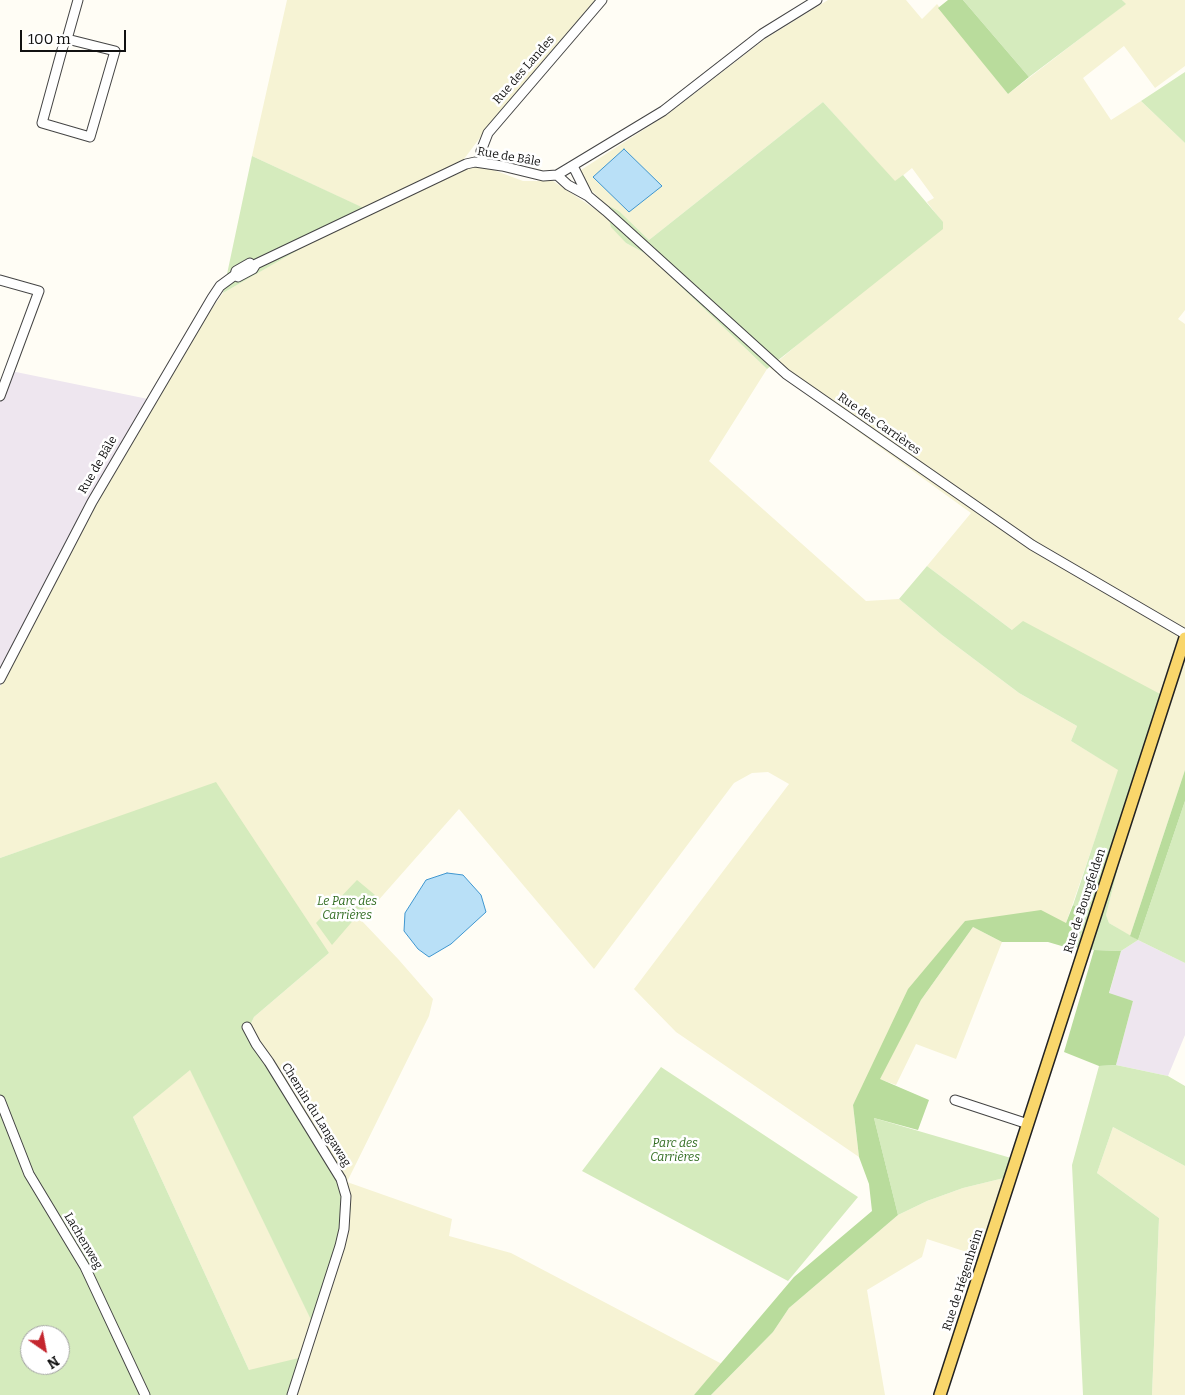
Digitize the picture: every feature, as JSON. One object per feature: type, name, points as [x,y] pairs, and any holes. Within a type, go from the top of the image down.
[{"type":"main road","name":"Rue de Bourgfelden","points":[[1012,1173],[1185,638]]},
{"type":"main road","name":"Rue de Hégenheim","points":[[940,1395],[1012,1173]]},
{"type":"street","points":[[65,39],[42,123],[90,136],[115,51],[68,39],[78,0]]},
{"type":"street","name":"Rue des Landes","points":[[483,163],[483,142],[492,127],[602,0]]},
{"type":"street","name":"Rue de Bâle","points":[[0,679],[92,502],[212,298],[220,286],[235,275],[236,271],[251,263],[256,264],[452,168],[475,162],[543,176],[557,175],[663,110],[762,34],[817,0]]},
{"type":"street","name":"Rue des Carrières","points":[[573,166],[588,196]]},
{"type":"street","name":"Rue des Carrières","points":[[557,175],[568,186],[588,196],[786,374],[1032,545],[1185,634]]},
{"type":"street","points":[[0,280],[39,291],[0,396]]},
{"type":"street","name":"Chemin du Langawag","points":[[247,1027],[342,1179],[346,1196],[346,1217],[340,1246],[292,1395]]},
{"type":"street","name":"Lachenweg","points":[[0,1100],[29,1174],[85,1267],[145,1395]]},
{"type":"street","points":[[955,1100],[1028,1124]]},
{"type":"shaded area","points":[[11,371],[148,399],[0,687],[0,396]]},
{"type":"shaded area","points":[[1138,940],[1185,963],[1185,1035],[1168,1076],[1116,1065],[1133,1001],[1109,994],[1121,951]]},
{"type":"green space","points":[[287,0],[595,0],[500,111],[464,159],[523,181],[553,181],[607,217],[626,243],[648,255],[767,369],[709,461],[866,601],[899,599],[942,635],[1019,693],[1077,726],[1071,741],[1119,770],[1066,923],[965,921],[853,1105],[859,1157],[676,1032],[634,989],[789,784],[768,772],[752,773],[734,783],[594,969],[459,809],[361,920],[433,999],[429,1016],[347,1182],[452,1219],[449,1236],[511,1253],[722,1364],[694,1395],[295,1395],[249,1370],[133,1117],[190,1069],[314,1325],[248,1031],[254,1017],[329,953],[81,830],[0,858],[0,687],[148,399],[223,293],[367,210],[252,156]]},
{"type":"green space","points":[[828,0],[906,0],[922,19],[937,4],[1008,94],[1125,4],[1122,0],[1185,0],[1185,66],[1155,88],[1124,46],[1083,78],[1111,120],[1141,101],[1185,143],[1185,310],[1178,319],[1185,324],[1185,770],[1130,936],[1109,923],[1106,915],[1162,695],[1012,630],[927,566],[971,513],[770,368],[942,222],[927,202],[934,198],[912,168],[895,182],[823,102],[649,240],[619,211],[605,204],[583,182],[581,170],[668,114],[765,39]]},
{"type":"green space","points":[[948,0],[963,0],[1029,77],[1008,94],[938,8]]},
{"type":"green space","points":[[963,0],[1122,0],[1126,4],[1029,77]]},
{"type":"green space","points":[[1185,72],[1185,143],[1141,101]]},
{"type":"green space","points":[[823,102],[895,181],[903,175],[943,222],[943,229],[767,369],[648,255],[626,243],[611,227],[605,204],[619,211],[649,240]]},
{"type":"green space","points":[[252,156],[368,210],[223,293]]},
{"type":"green space","points":[[927,566],[1012,630],[1023,621],[1162,695],[1106,915],[1109,923],[1138,940],[1121,951],[1075,947],[1086,912],[1073,905],[1118,770],[1071,741],[1077,726],[1019,693],[942,635],[899,599]]},
{"type":"green space","points":[[1185,770],[1185,801],[1138,940],[1130,936]]},
{"type":"green space","points":[[216,782],[329,953],[254,1017],[248,1030],[345,1179],[351,1208],[341,1255],[314,1326],[190,1070],[133,1117],[249,1370],[303,1357],[292,1395],[0,1395],[0,858]]},
{"type":"green space","points":[[1185,801],[1185,963],[1138,940]]},
{"type":"green space","name":"Le Parc des Carrières","points":[[357,880],[375,895],[332,945],[316,923]]},
{"type":"green space","points":[[1073,905],[1086,912],[1075,947],[1065,947],[1048,942],[1002,942],[973,927],[921,1000],[880,1079],[929,1100],[918,1130],[874,1118],[898,1215],[789,1308],[773,1332],[711,1395],[694,1395],[794,1277],[872,1211],[869,1184],[859,1157],[853,1105],[908,989],[965,921],[1041,910],[1066,923]]},
{"type":"green space","points":[[973,927],[1002,942],[956,1059],[916,1044],[896,1085],[879,1079],[921,1000]]},
{"type":"green space","points":[[1094,950],[1121,951],[1109,993],[1133,1001],[1116,1065],[1099,1066],[1064,1052]]},
{"type":"green space","points":[[1116,1065],[1168,1076],[1185,1086],[1185,1166],[1113,1127],[1097,1173],[1159,1218],[1152,1395],[1083,1395],[1072,1165],[1099,1066]]},
{"type":"green space","name":"Parc des Carrières","points":[[661,1067],[858,1197],[788,1281],[582,1171]]},
{"type":"green space","points":[[874,1118],[1011,1158],[1004,1178],[963,1188],[927,1201],[898,1215]]},
{"type":"green space","points":[[1113,1127],[1185,1166],[1185,1395],[1152,1395],[1159,1218],[1097,1173]]},
{"type":"green space","points":[[1004,1178],[979,1256],[927,1239],[922,1257],[867,1290],[885,1395],[711,1395],[773,1332],[789,1308],[898,1215],[927,1201],[963,1188]]},
{"type":"water","points":[[624,149],[662,186],[629,212],[593,177]]},
{"type":"water","points":[[447,873],[463,875],[481,895],[486,912],[451,944],[429,957],[418,949],[404,931],[405,913],[426,880]]}]
